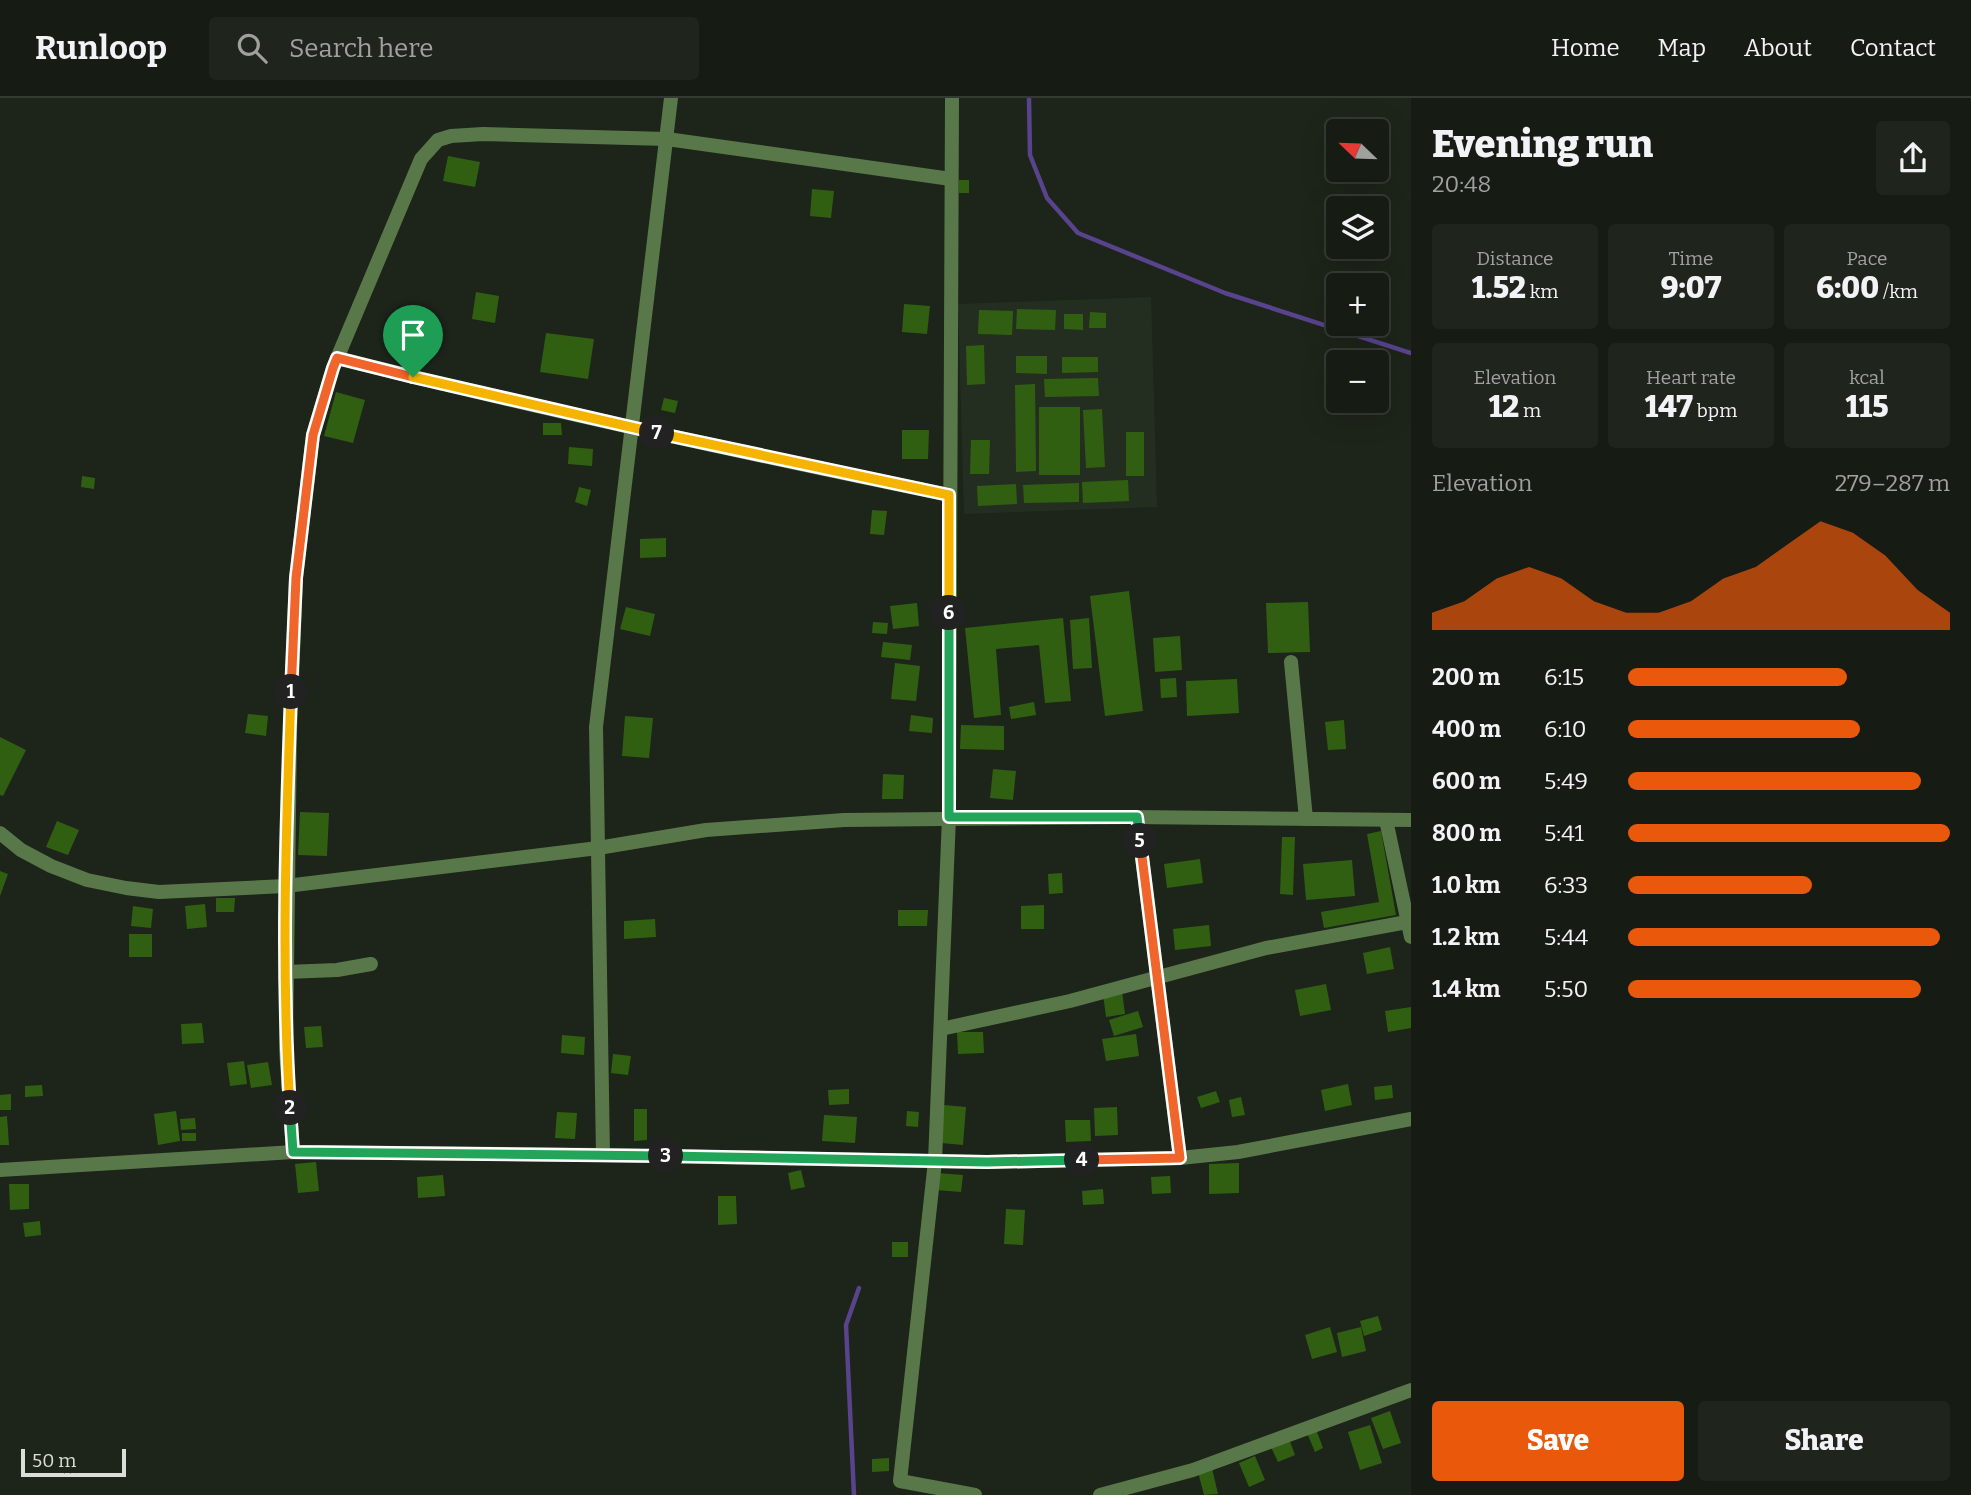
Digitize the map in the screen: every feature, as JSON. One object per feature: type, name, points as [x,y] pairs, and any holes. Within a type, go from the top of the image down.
[{"type":"street","points":[[603,1154],[596,727],[671,98]]},
{"type":"street","points":[[952,98],[949,817],[935,1161],[899,1488],[975,1495]]},
{"type":"street","points":[[293,1152],[286,1049],[286,886],[296,578],[313,435],[316,418],[337,358],[421,159],[438,140],[451,136],[483,134],[667,139],[951,179]]},
{"type":"street","points":[[337,358],[489,396],[949,495]]},
{"type":"street","points":[[1291,662],[1306,818]]},
{"type":"street","points":[[0,833],[21,850],[51,866],[87,880],[159,892],[286,886],[598,848],[706,830],[844,820],[949,817],[1411,820]]},
{"type":"street","points":[[1137,817],[1180,1158]]},
{"type":"street","points":[[1386,820],[1411,937]]},
{"type":"street","points":[[940,1029],[1070,1001],[1266,948],[1407,922]]},
{"type":"street","points":[[286,972],[337,970],[372,964]]},
{"type":"street","points":[[0,1170],[293,1152],[603,1154],[935,1161],[1180,1158],[1238,1152],[1411,1119]]},
{"type":"street","points":[[1100,1495],[1193,1469],[1411,1390]]},
{"type":"shaded area","points":[[1151,297],[1157,507],[964,514],[958,304]]},
{"type":"building","points":[[448,156],[480,162],[475,187],[443,181]]},
{"type":"building","points":[[959,180],[969,180],[969,193],[959,193]]},
{"type":"building","points":[[812,189],[834,191],[831,218],[810,216]]},
{"type":"building","points":[[476,292],[499,296],[495,323],[472,319]]},
{"type":"building","points":[[904,304],[930,306],[927,334],[902,332]]},
{"type":"building","points":[[1017,309],[1056,310],[1055,330],[1016,329]]},
{"type":"building","points":[[979,310],[1013,311],[1012,335],[978,334]]},
{"type":"building","points":[[1090,312],[1106,313],[1106,328],[1089,328]]},
{"type":"building","points":[[1064,314],[1083,314],[1083,330],[1064,329]]},
{"type":"building","points":[[546,333],[594,339],[588,379],[540,372]]},
{"type":"building","points":[[984,345],[985,384],[967,385],[966,346]]},
{"type":"building","points":[[1016,356],[1047,356],[1047,374],[1016,373]]},
{"type":"building","points":[[1062,357],[1098,357],[1098,372],[1062,373]]},
{"type":"building","points":[[1098,378],[1099,396],[1045,397],[1044,379]]},
{"type":"building","points":[[1035,384],[1036,471],[1016,472],[1015,385]]},
{"type":"building","points":[[336,392],[365,400],[353,443],[324,436]]},
{"type":"building","points":[[664,398],[678,401],[675,413],[661,410]]},
{"type":"building","points":[[1039,407],[1080,407],[1080,475],[1039,475]]},
{"type":"building","points":[[1102,409],[1105,467],[1086,468],[1083,410]]},
{"type":"building","points":[[543,423],[561,423],[562,435],[543,435]]},
{"type":"building","points":[[902,430],[929,430],[928,459],[902,459]]},
{"type":"building","points":[[1126,432],[1144,432],[1144,476],[1126,476]]},
{"type":"building","points":[[971,440],[990,440],[989,474],[970,474]]},
{"type":"building","points":[[569,447],[593,449],[592,466],[568,464]]},
{"type":"building","points":[[82,476],[95,478],[94,489],[81,487]]},
{"type":"building","points":[[1128,480],[1129,501],[1083,503],[1082,482]]},
{"type":"building","points":[[1079,483],[1079,502],[1024,503],[1023,485]]},
{"type":"building","points":[[1016,484],[1017,504],[978,506],[977,486]]},
{"type":"building","points":[[579,487],[591,490],[587,506],[575,502]]},
{"type":"building","points":[[872,510],[887,511],[884,535],[870,534]]},
{"type":"building","points":[[666,538],[666,557],[640,558],[640,539]]},
{"type":"building","points":[[1129,591],[1143,711],[1105,716],[1090,596]]},
{"type":"building","points":[[1308,602],[1310,652],[1268,653],[1266,603]]},
{"type":"building","points":[[917,603],[919,626],[893,629],[890,606]]},
{"type":"building","points":[[626,607],[655,614],[650,636],[620,629]]},
{"type":"building","points":[[1063,618],[1071,701],[1045,703],[1039,645],[996,649],[1001,715],[974,718],[965,628]]},
{"type":"building","points":[[1089,618],[1092,668],[1073,669],[1070,620]]},
{"type":"building","points":[[873,622],[888,623],[887,634],[872,633]]},
{"type":"building","points":[[1180,636],[1182,670],[1155,672],[1153,638]]},
{"type":"building","points":[[883,642],[912,645],[910,660],[881,657]]},
{"type":"building","points":[[895,663],[920,666],[916,701],[891,699]]},
{"type":"building","points":[[1176,678],[1177,697],[1161,698],[1160,679]]},
{"type":"building","points":[[1237,679],[1239,713],[1187,716],[1186,681]]},
{"type":"building","points":[[1034,702],[1036,715],[1011,719],[1009,707]]},
{"type":"building","points":[[248,714],[268,716],[266,736],[245,733]]},
{"type":"building","points":[[911,715],[933,718],[932,733],[909,731]]},
{"type":"building","points":[[625,716],[653,718],[649,758],[622,756]]},
{"type":"building","points":[[1344,720],[1346,749],[1328,750],[1325,722]]},
{"type":"building","points":[[961,725],[1004,726],[1004,750],[960,749]]},
{"type":"building","points":[[0,737],[26,750],[3,796],[0,795]]},
{"type":"building","points":[[993,769],[1016,771],[1013,800],[990,798]]},
{"type":"building","points":[[883,774],[904,775],[903,799],[882,799]]},
{"type":"building","points":[[300,812],[329,813],[327,856],[298,855]]},
{"type":"building","points":[[57,821],[79,830],[68,855],[46,847]]},
{"type":"building","points":[[1381,831],[1396,915],[1324,928],[1321,912],[1379,902],[1367,834]]},
{"type":"building","points":[[1282,837],[1295,837],[1293,895],[1280,894]]},
{"type":"building","points":[[1200,859],[1203,883],[1167,888],[1164,864]]},
{"type":"building","points":[[1352,860],[1355,896],[1306,900],[1303,864]]},
{"type":"building","points":[[0,871],[8,874],[0,896]]},
{"type":"building","points":[[1062,873],[1063,893],[1049,894],[1048,874]]},
{"type":"building","points":[[216,898],[235,898],[234,912],[216,912]]},
{"type":"building","points":[[205,904],[207,927],[187,929],[185,906]]},
{"type":"building","points":[[1044,905],[1044,929],[1021,929],[1021,906]]},
{"type":"building","points":[[133,906],[153,909],[151,928],[131,926]]},
{"type":"building","points":[[898,910],[928,910],[927,926],[898,926]]},
{"type":"building","points":[[655,919],[656,937],[624,939],[624,921]]},
{"type":"building","points":[[1209,925],[1211,946],[1175,950],[1173,929]]},
{"type":"building","points":[[129,934],[152,934],[152,957],[129,957]]},
{"type":"building","points":[[1390,947],[1394,969],[1367,974],[1363,953]]},
{"type":"building","points":[[1326,984],[1331,1010],[1300,1016],[1295,990]]},
{"type":"building","points":[[1122,991],[1125,1014],[1106,1017],[1103,994]]},
{"type":"building","points":[[1411,1007],[1411,1028],[1388,1032],[1385,1011]]},
{"type":"building","points":[[1138,1011],[1143,1027],[1114,1036],[1109,1020]]},
{"type":"building","points":[[202,1023],[204,1043],[182,1044],[181,1024]]},
{"type":"building","points":[[321,1026],[323,1047],[306,1048],[304,1027]]},
{"type":"building","points":[[957,1032],[983,1032],[984,1053],[958,1054]]},
{"type":"building","points":[[1136,1034],[1139,1056],[1106,1061],[1102,1039]]},
{"type":"building","points":[[562,1035],[585,1037],[584,1055],[561,1053]]},
{"type":"building","points":[[613,1054],[631,1056],[628,1075],[611,1073]]},
{"type":"building","points":[[244,1061],[247,1084],[230,1086],[227,1063]]},
{"type":"building","points":[[268,1062],[272,1085],[251,1088],[247,1065]]},
{"type":"building","points":[[1348,1084],[1352,1105],[1325,1111],[1321,1090]]},
{"type":"building","points":[[42,1085],[43,1096],[25,1097],[25,1086]]},
{"type":"building","points":[[1392,1085],[1393,1098],[1375,1100],[1374,1087]]},
{"type":"building","points":[[849,1089],[849,1104],[829,1105],[828,1090]]},
{"type":"building","points":[[1216,1091],[1220,1102],[1201,1108],[1197,1097]]},
{"type":"building","points":[[11,1094],[11,1110],[0,1110],[0,1095]]},
{"type":"building","points":[[1241,1097],[1245,1115],[1232,1117],[1229,1100]]},
{"type":"building","points":[[944,1105],[966,1107],[963,1145],[941,1143]]},
{"type":"building","points":[[1117,1107],[1118,1135],[1095,1136],[1094,1108]]},
{"type":"building","points":[[634,1109],[647,1109],[647,1140],[634,1141]]},
{"type":"building","points":[[176,1111],[180,1141],[158,1145],[154,1114]]},
{"type":"building","points":[[907,1111],[919,1112],[918,1127],[906,1126]]},
{"type":"building","points":[[557,1112],[577,1113],[575,1139],[555,1138]]},
{"type":"building","points":[[824,1115],[857,1117],[855,1143],[822,1141]]},
{"type":"building","points":[[7,1116],[9,1145],[0,1145],[0,1117]]},
{"type":"building","points":[[195,1118],[196,1129],[181,1130],[180,1119]]},
{"type":"building","points":[[1065,1120],[1090,1120],[1091,1141],[1066,1142]]},
{"type":"building","points":[[182,1133],[196,1133],[196,1141],[182,1141]]},
{"type":"building","points":[[316,1162],[319,1191],[298,1193],[295,1164]]},
{"type":"building","points":[[1239,1163],[1239,1193],[1209,1194],[1209,1164]]},
{"type":"building","points":[[801,1170],[805,1187],[791,1190],[788,1173]]},
{"type":"building","points":[[937,1173],[963,1175],[961,1192],[936,1190]]},
{"type":"building","points":[[443,1175],[445,1196],[418,1198],[417,1177]]},
{"type":"building","points":[[1170,1176],[1171,1193],[1152,1194],[1151,1177]]},
{"type":"building","points":[[9,1184],[29,1184],[29,1209],[10,1210]]},
{"type":"building","points":[[1103,1189],[1104,1204],[1083,1205],[1082,1191]]},
{"type":"building","points":[[718,1196],[736,1196],[737,1224],[718,1225]]},
{"type":"building","points":[[1006,1209],[1025,1210],[1023,1245],[1004,1244]]},
{"type":"building","points":[[40,1221],[41,1235],[25,1237],[23,1223]]},
{"type":"building","points":[[892,1242],[908,1242],[908,1257],[892,1257]]},
{"type":"building","points":[[1378,1316],[1382,1330],[1364,1336],[1360,1321]]},
{"type":"building","points":[[1330,1327],[1337,1352],[1312,1359],[1305,1335]]},
{"type":"building","points":[[1361,1327],[1366,1351],[1342,1357],[1337,1333]]},
{"type":"building","points":[[1390,1411],[1401,1443],[1383,1449],[1371,1418]]},
{"type":"building","points":[[1370,1425],[1382,1463],[1360,1470],[1348,1432]]},
{"type":"building","points":[[1316,1429],[1323,1448],[1315,1452],[1307,1433]]},
{"type":"building","points":[[1289,1439],[1295,1455],[1278,1462],[1271,1447]]},
{"type":"building","points":[[1255,1456],[1265,1480],[1249,1487],[1239,1463]]},
{"type":"building","points":[[889,1458],[889,1471],[872,1472],[872,1459]]},
{"type":"building","points":[[1212,1468],[1218,1494],[1204,1495],[1198,1472]]},
{"type":"waterway","points":[[1029,98],[1030,155],[1047,198],[1078,233],[1225,293],[1411,353]]},
{"type":"waterway","points":[[854,1495],[846,1325],[859,1288]]},
{"type":"route","points":[[337,358],[413,377],[790,463],[949,495],[949,817],[1137,817],[1180,1158],[987,1162],[603,1154],[293,1152],[286,1049],[290,731],[296,578],[313,435],[316,418],[337,358]]}]
